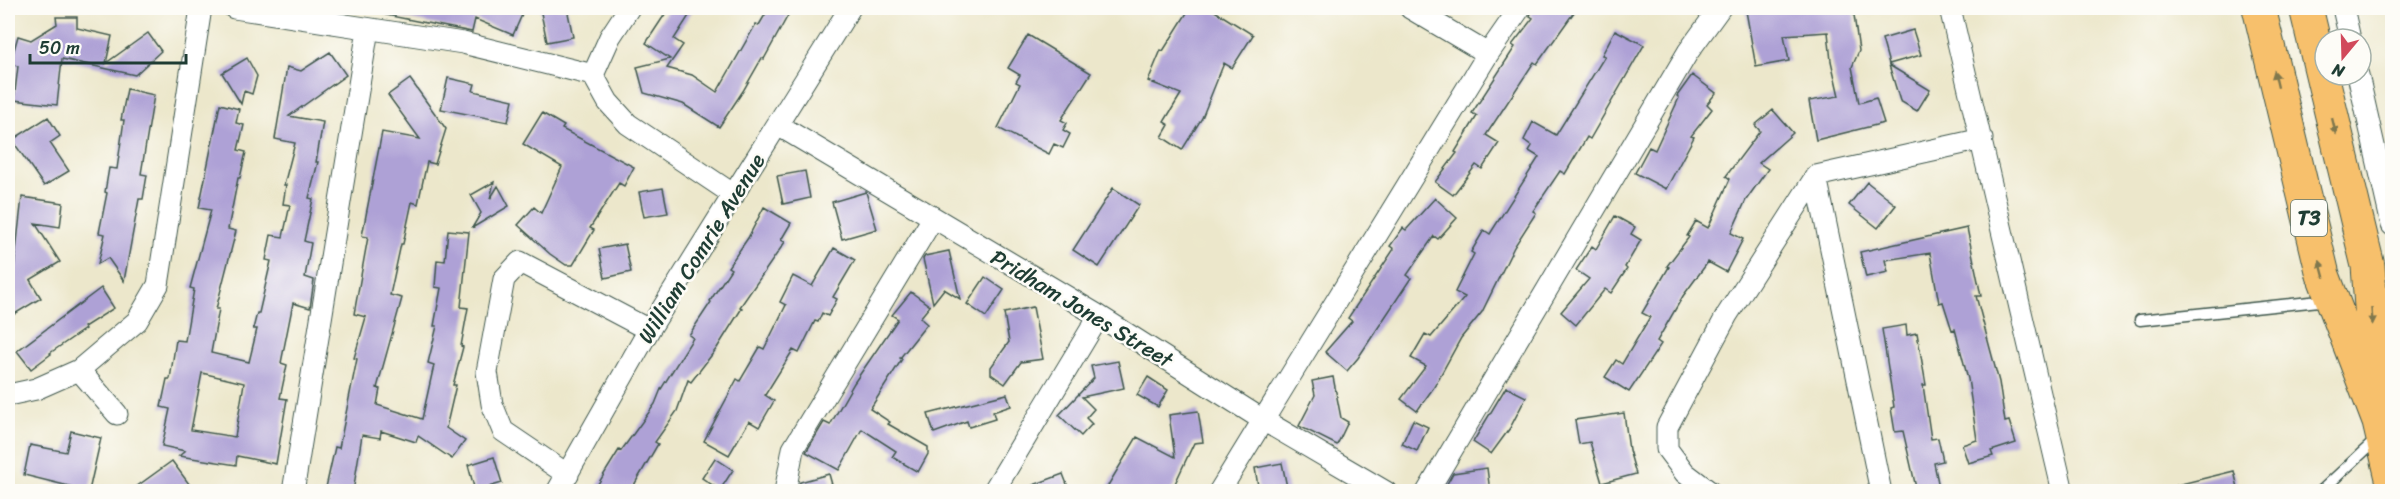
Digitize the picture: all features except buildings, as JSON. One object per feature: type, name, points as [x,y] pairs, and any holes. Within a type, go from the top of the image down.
[{"type":"highway","name":"T3","points":[[2259,8],[2323,275],[2380,428],[2392,478]]},
{"type":"highway","name":"T3","points":[[2306,8],[2368,266],[2380,428]]},
{"type":"street","points":[[8,395],[36,389],[79,370],[137,321],[158,285],[201,8]]},
{"type":"street","points":[[234,8],[286,11],[368,29],[463,43],[593,75],[608,102],[628,124],[734,195]]},
{"type":"street","points":[[593,75],[610,37],[629,8]]},
{"type":"street","name":"William Comrie Avenue","points":[[562,483],[649,330],[850,8]]},
{"type":"street","points":[[1410,8],[1488,54]]},
{"type":"street","points":[[1219,492],[1488,54],[1520,8]]},
{"type":"street","points":[[1426,492],[1688,52],[1720,8]]},
{"type":"street","points":[[1950,8],[2063,492]]},
{"type":"street","points":[[2343,8],[2347,27]]},
{"type":"street","points":[[293,492],[368,29]]},
{"type":"street","points":[[2361,87],[2392,225]]},
{"type":"street","name":"Pridham Jones Street","points":[[778,125],[1099,316],[1263,420],[1386,492]]},
{"type":"street","points":[[1710,492],[1685,473],[1667,449],[1667,427],[1726,315],[1816,176],[1982,139]]},
{"type":"street","points":[[1816,176],[1881,492]]},
{"type":"street","points":[[784,492],[793,449],[933,218]]},
{"type":"street","points":[[562,483],[503,431],[492,404],[488,372],[504,279],[520,262],[649,330]]},
{"type":"street","points":[[993,492],[1099,316]]},
{"type":"street","points":[[79,370],[117,414]]},
{"type":"lane","points":[[2140,320],[2332,299]]},
{"type":"lane","points":[[2320,492],[2380,428]]}]
